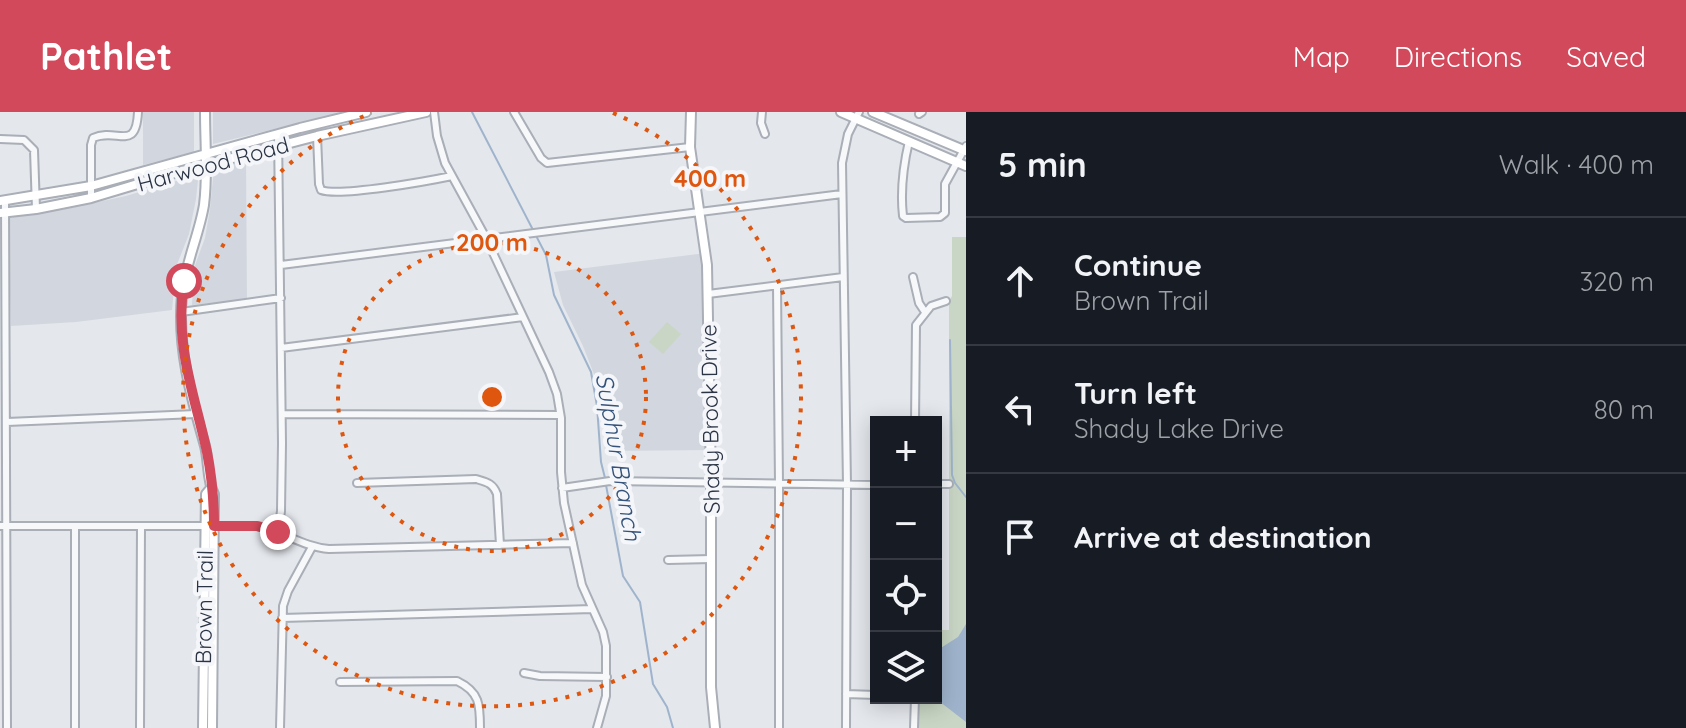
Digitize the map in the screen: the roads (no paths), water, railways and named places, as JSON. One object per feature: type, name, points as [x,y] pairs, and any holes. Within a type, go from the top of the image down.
[{"type":"street","points":[[91,198],[93,138],[98,135],[125,137],[136,132],[138,112]]},
{"type":"street","name":"Brown Trail","points":[[203,728],[208,670],[210,526],[214,494],[184,359],[181,312],[184,281],[204,204],[205,112]]},
{"type":"street","name":"Harwood Road","points":[[2,201],[91,186],[366,112]]},
{"type":"street","name":"Harwood Road","points":[[3,212],[91,198],[278,146],[426,112]]},
{"type":"street","points":[[434,112],[439,146],[452,176],[486,238],[553,382],[560,415],[562,488],[573,543],[582,585],[606,646],[606,696],[597,728]]},
{"type":"street","points":[[514,112],[547,163],[690,147]]},
{"type":"street","name":"Shady Brook Drive","points":[[691,112],[690,147],[706,249],[708,294],[711,687],[715,728]]},
{"type":"street","points":[[762,112],[761,123],[765,134]]},
{"type":"street","points":[[841,112],[857,115],[962,164]]},
{"type":"street","points":[[873,112],[965,149],[962,164],[945,184],[945,213],[940,217],[903,216],[902,171],[909,141]]},
{"type":"street","points":[[846,728],[847,484],[842,163],[848,134],[857,115]]},
{"type":"street","points":[[278,134],[282,414],[278,532]]},
{"type":"street","points":[[317,136],[319,184],[325,192],[452,176]]},
{"type":"street","points":[[0,139],[24,140],[34,150],[36,209]]},
{"type":"street","points":[[281,265],[842,194]]},
{"type":"street","points":[[2,201],[3,398],[7,422],[3,463],[7,728]]},
{"type":"street","points":[[708,294],[843,277]]},
{"type":"street","points":[[913,277],[919,303],[925,312]]},
{"type":"street","points":[[777,286],[779,728]]},
{"type":"street","points":[[181,312],[281,298]]},
{"type":"street","points":[[915,416],[917,321],[936,303],[946,301]]},
{"type":"street","points":[[281,348],[523,317]]},
{"type":"street","points":[[7,422],[196,414]]},
{"type":"street","points":[[282,414],[560,415]]},
{"type":"street","points":[[357,483],[476,479],[487,482],[497,494],[500,545]]},
{"type":"street","points":[[562,488],[610,481],[870,485]]},
{"type":"street","points":[[942,484],[949,484]]},
{"type":"street","points":[[3,526],[257,526],[312,547],[329,549],[573,543]]},
{"type":"street","points":[[75,526],[75,728]]},
{"type":"street","points":[[140,728],[141,526]]},
{"type":"street","points":[[280,728],[283,606],[312,547]]},
{"type":"street","points":[[668,560],[711,559]]},
{"type":"street","points":[[282,618],[592,609]]},
{"type":"street","name":"Brown Trail","points":[[208,670],[212,728]]},
{"type":"street","points":[[524,673],[607,677]]},
{"type":"street","points":[[340,682],[457,681],[469,688],[478,699],[480,728]]},
{"type":"street","points":[[846,694],[870,695]]},
{"type":"street","points":[[914,728],[915,704]]},
{"type":"water","points":[[966,624],[966,722],[942,703],[942,647],[958,637]]},
{"type":"waterway","name":"Sulphur Branch","points":[[472,112],[546,255],[554,295],[591,372],[605,478]]},
{"type":"waterway","points":[[950,340],[952,475],[966,497]]},
{"type":"waterway","name":"Sulphur Branch","points":[[606,485],[623,576],[640,602],[653,684],[667,707],[673,728]]}]
